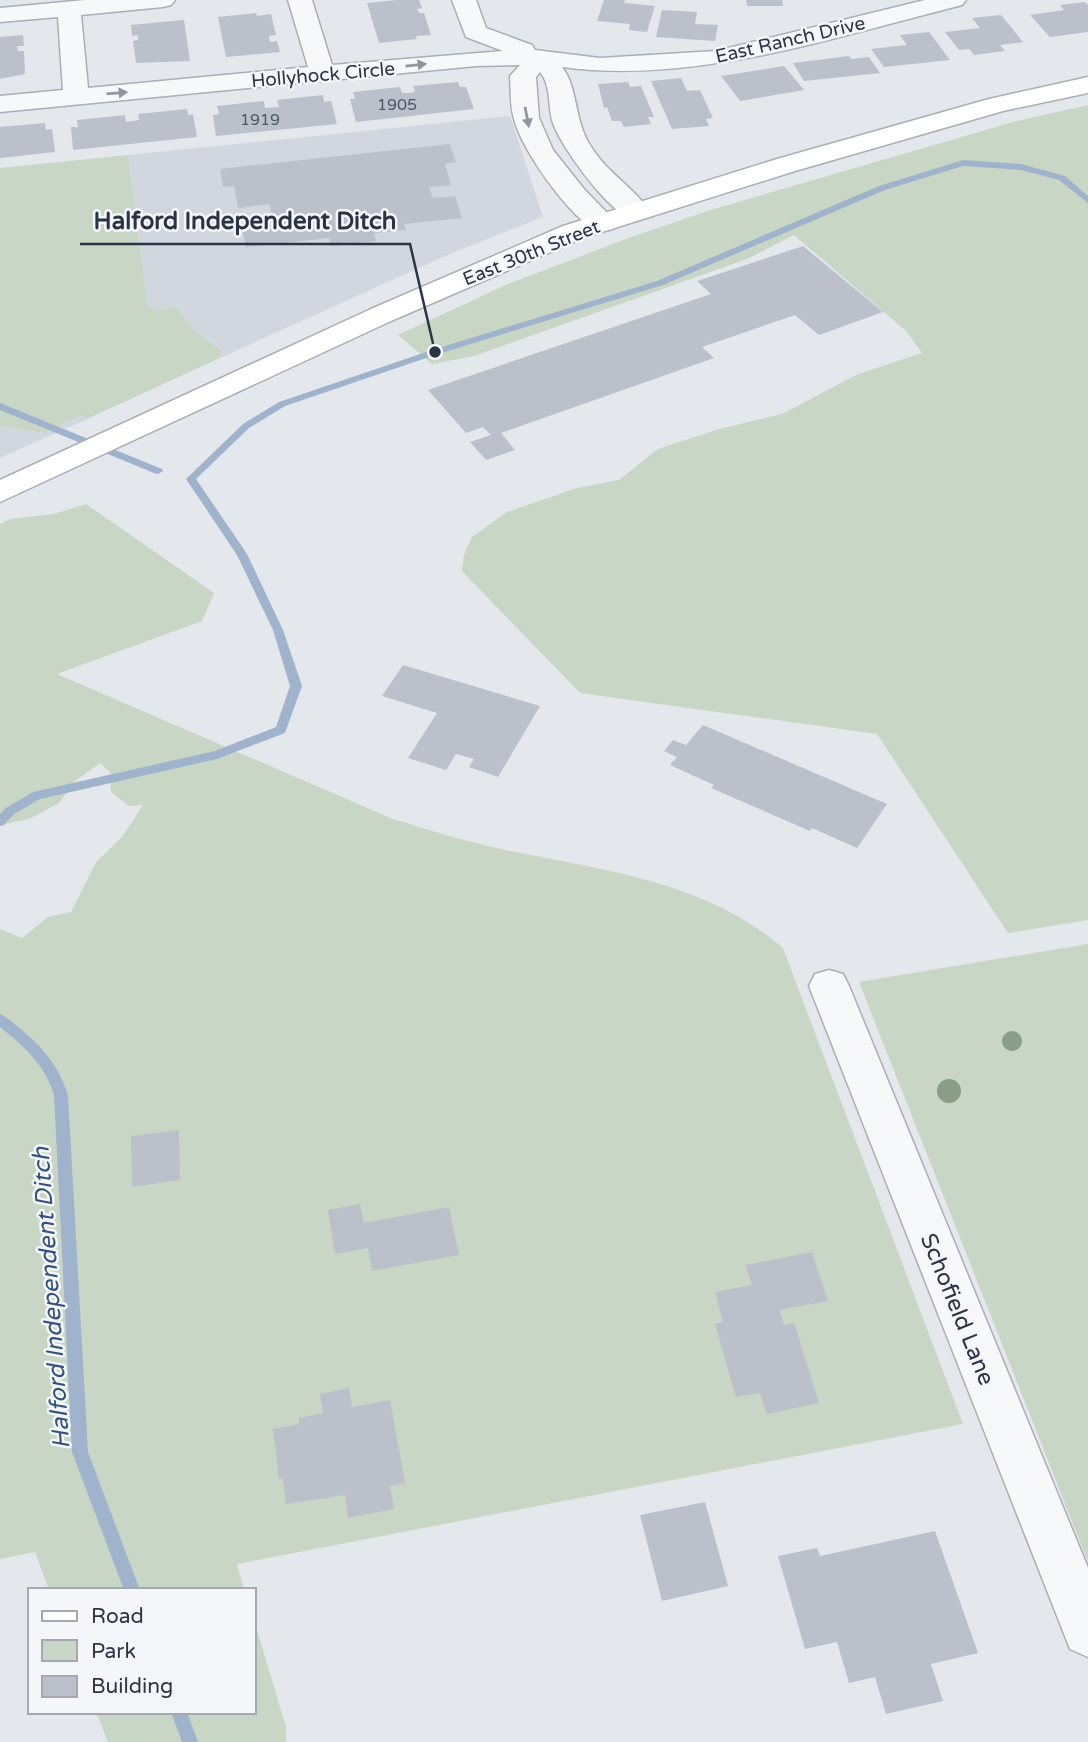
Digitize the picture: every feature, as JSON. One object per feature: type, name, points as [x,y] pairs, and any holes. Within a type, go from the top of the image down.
[{"type":"main road","name":"East 30th Street","points":[[0,492],[471,275],[603,223],[998,104],[1088,85]]},
{"type":"street","points":[[0,15],[163,0]]},
{"type":"street","points":[[300,0],[322,74]]},
{"type":"street","points":[[464,0],[475,32],[541,57],[558,78],[565,121],[578,148],[601,177],[636,211]]},
{"type":"street","name":"East Ranch Drive","points":[[541,57],[600,65],[716,58],[954,0]]},
{"type":"street","points":[[69,9],[76,97]]},
{"type":"street","points":[[541,57],[523,76],[529,128],[553,170],[603,223]]},
{"type":"street","name":"Hollyhock Circle","points":[[0,104],[476,59],[541,57]]},
{"type":"street","name":"Schofield Lane","points":[[829,986],[1088,1631]]},
{"type":"shaded area","points":[[510,116],[543,217],[452,253],[220,358],[222,351],[195,331],[176,307],[160,310],[151,308],[147,303],[128,155]]},
{"type":"shaded area","points":[[82,415],[87,419],[0,458],[0,426],[44,433]]},
{"type":"green space","points":[[1088,105],[1088,920],[1008,933],[877,734],[580,693],[462,571],[464,555],[472,537],[507,512],[577,488],[619,480],[658,449],[719,429],[782,414],[856,375],[922,353],[906,331],[794,235],[747,259],[474,356],[432,364],[398,335],[508,284],[714,209],[1013,122]]},
{"type":"green space","points":[[128,155],[147,303],[151,308],[160,310],[176,307],[195,331],[222,351],[220,358],[87,419],[82,415],[44,433],[0,426],[0,168]]},
{"type":"green space","points":[[86,504],[214,593],[202,621],[57,674],[393,819],[501,849],[649,880],[684,892],[719,906],[752,925],[783,948],[963,1424],[237,1564],[243,1588],[48,1588],[35,1552],[0,1559],[0,929],[22,938],[48,917],[71,912],[96,862],[122,837],[143,805],[129,806],[111,792],[110,772],[100,763],[75,781],[59,803],[29,819],[0,825],[0,524],[10,519],[54,514]]},
{"type":"green space","points":[[1088,944],[1088,1562],[859,982]]},
{"type":"green space","points":[[256,1627],[286,1727],[286,1742],[108,1742],[97,1714],[256,1714]]},
{"type":"building","points":[[419,0],[422,8],[417,9],[419,13],[424,13],[431,35],[379,43],[367,3]]},
{"type":"building","points":[[604,0],[625,0],[624,3],[655,6],[647,32],[629,30],[630,24],[597,21]]},
{"type":"building","points":[[746,0],[782,0],[783,6],[747,6]]},
{"type":"building","points":[[1085,2],[1088,5],[1088,32],[1050,37],[1030,15],[1064,10],[1060,5]]},
{"type":"building","points":[[662,10],[697,12],[695,24],[718,25],[715,41],[656,37]]},
{"type":"building","points":[[256,13],[257,16],[271,14],[276,35],[269,36],[270,42],[277,41],[280,52],[226,57],[218,17]]},
{"type":"building","points":[[1001,15],[1023,42],[1000,45],[1005,51],[974,55],[969,49],[959,50],[945,32],[980,28],[972,18]]},
{"type":"building","points":[[184,20],[190,61],[136,63],[133,41],[138,40],[138,35],[132,36],[131,25]]},
{"type":"building","points":[[929,32],[950,60],[884,67],[871,49],[907,45],[900,35]]},
{"type":"building","points":[[23,35],[24,46],[17,46],[18,51],[24,51],[25,74],[0,79],[0,37]]},
{"type":"building","points":[[849,56],[851,59],[869,57],[880,73],[804,81],[793,63]]},
{"type":"building","points":[[784,66],[804,90],[740,101],[721,76]]},
{"type":"building","points":[[681,78],[687,91],[700,90],[713,118],[706,119],[709,126],[672,129],[651,81]]},
{"type":"building","points":[[458,82],[460,87],[466,87],[474,109],[356,122],[350,99],[355,99],[353,92],[400,87],[402,93],[409,93],[415,92],[413,86]]},
{"type":"building","points":[[628,82],[630,87],[641,86],[654,117],[648,117],[651,124],[624,127],[621,121],[612,121],[607,107],[604,108],[598,84]]},
{"type":"building","points":[[323,95],[324,102],[331,101],[337,124],[216,136],[213,115],[219,114],[217,106],[264,101],[265,108],[279,107],[277,100]]},
{"type":"building","points":[[187,109],[188,115],[193,114],[197,137],[73,150],[71,127],[78,127],[77,120],[125,115],[126,122],[139,120],[138,114]]},
{"type":"building","points":[[45,123],[46,130],[52,129],[55,152],[0,158],[0,127]]},
{"type":"building","points":[[450,144],[456,162],[445,164],[451,185],[429,187],[433,198],[455,196],[462,218],[404,224],[406,230],[374,233],[376,241],[331,246],[329,238],[246,247],[241,224],[273,221],[270,204],[238,208],[234,186],[223,187],[220,169]]},
{"type":"building","points":[[803,246],[883,312],[819,335],[795,315],[702,347],[714,358],[501,433],[515,450],[486,460],[470,442],[491,435],[483,427],[466,433],[428,390],[711,294],[697,281]]},
{"type":"building","points":[[403,665],[540,706],[498,777],[469,767],[474,759],[456,754],[446,770],[408,758],[437,713],[382,696]]},
{"type":"building","points":[[703,725],[887,804],[857,848],[812,828],[810,831],[711,788],[714,785],[670,765],[677,757],[664,751],[673,740],[686,745]]},
{"type":"building","points":[[179,1130],[180,1180],[132,1187],[131,1136]]},
{"type":"building","points":[[360,1204],[364,1223],[449,1207],[459,1255],[372,1271],[368,1248],[335,1254],[328,1210]]},
{"type":"building","points":[[812,1252],[828,1301],[779,1310],[784,1325],[794,1323],[819,1403],[767,1414],[760,1393],[736,1397],[715,1324],[723,1322],[715,1292],[752,1285],[745,1265]]},
{"type":"building","points":[[349,1388],[352,1407],[390,1400],[405,1483],[390,1486],[394,1509],[348,1518],[345,1495],[286,1504],[283,1479],[279,1479],[273,1429],[299,1424],[299,1418],[323,1413],[320,1394]]},
{"type":"building","points":[[705,1502],[728,1586],[662,1601],[640,1515]]},
{"type":"building","points":[[935,1531],[978,1653],[931,1664],[943,1701],[886,1714],[875,1677],[849,1683],[837,1642],[805,1649],[778,1556],[817,1548],[820,1556]]},
{"type":"waterway","name":"Halford Independent Ditch","points":[[0,822],[10,811],[37,795],[217,755],[281,730],[296,686],[278,630],[242,554],[191,479],[246,426],[282,404],[435,352],[660,283],[882,188],[963,163],[1021,167],[1062,178],[1088,200]]},
{"type":"waterway","points":[[0,406],[158,471]]},
{"type":"waterway","name":"Halford Independent Ditch","points":[[0,1019],[29,1043],[45,1061],[61,1095],[80,1452],[131,1588]]},
{"type":"waterway","name":"Halford Independent Ditch","points":[[180,1714],[190,1742]]},
{"type":"place","name":"Halford Independent Ditch","points":[[435,352]]}]
